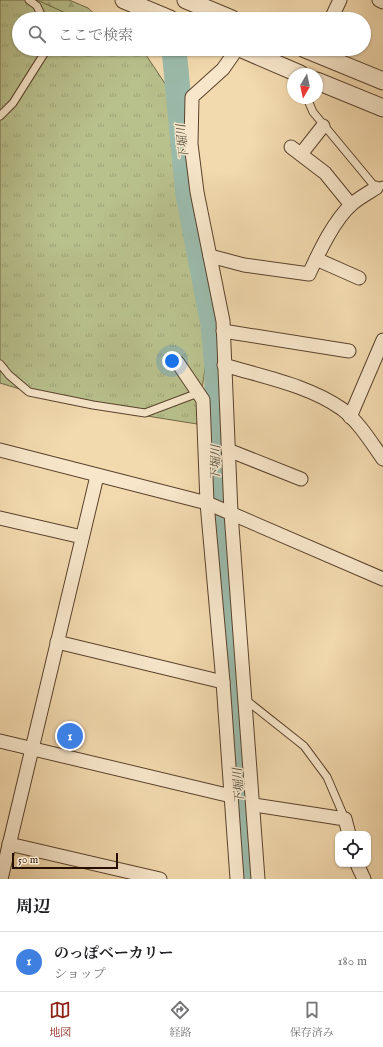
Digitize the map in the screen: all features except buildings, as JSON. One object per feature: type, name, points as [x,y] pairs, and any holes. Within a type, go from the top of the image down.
[{"type":"street","points":[[124,0],[153,12]]},
{"type":"street","points":[[186,0],[215,12]]},
{"type":"street","points":[[334,12],[340,0]]},
{"type":"street","points":[[379,0],[383,2]]},
{"type":"street","points":[[232,56],[223,69],[192,97],[191,144],[197,192],[223,321],[230,513],[246,700],[258,879]]},
{"type":"street","points":[[258,56],[287,68]]},
{"type":"street","points":[[327,56],[383,81]]},
{"type":"street","points":[[323,83],[383,108]]},
{"type":"street","points":[[323,126],[296,150],[325,172],[351,205]]},
{"type":"street","points":[[210,256],[244,265],[309,274],[330,234],[351,205],[379,187]]},
{"type":"street","points":[[316,259],[359,278]]},
{"type":"street","points":[[223,330],[349,351]]},
{"type":"street","points":[[350,417],[383,340]]},
{"type":"street","points":[[178,363],[203,400],[207,504],[223,682],[237,879]]},
{"type":"street","points":[[224,365],[315,393],[342,409],[383,458]]},
{"type":"street","points":[[0,450],[207,504],[383,579]]},
{"type":"street","points":[[228,450],[301,479]]},
{"type":"street","points":[[1,879],[97,476]]},
{"type":"street","points":[[0,518],[82,537]]},
{"type":"street","points":[[57,642],[223,682]]},
{"type":"street","points":[[0,741],[231,796]]},
{"type":"street","points":[[254,805],[345,819],[348,831]]},
{"type":"street","points":[[9,844],[160,879]]},
{"type":"street","points":[[358,867],[364,879]]},
{"type":"lane","points":[[29,0],[37,6],[40,12]]},
{"type":"lane","points":[[0,116],[13,102],[43,56]]},
{"type":"lane","points":[[310,104],[313,112],[323,126],[379,187]]},
{"type":"lane","points":[[0,364],[9,375],[30,392],[93,405],[145,413],[198,393]]},
{"type":"lane","points":[[246,700],[304,746],[327,777],[345,819]]},
{"type":"green space","points":[[0,0],[69,0],[88,8],[92,12],[12,12]]},
{"type":"green space","points":[[0,0],[37,0],[64,12],[12,12],[12,56],[147,56],[174,97],[208,348],[197,424],[66,403],[0,383]]},
{"type":"waterway","name":"下堀川","points":[[175,56],[188,195],[213,325],[217,370],[216,489],[246,879]]},
{"type":"place","name":"のっぽベーカリー","points":[[70,736]]}]
